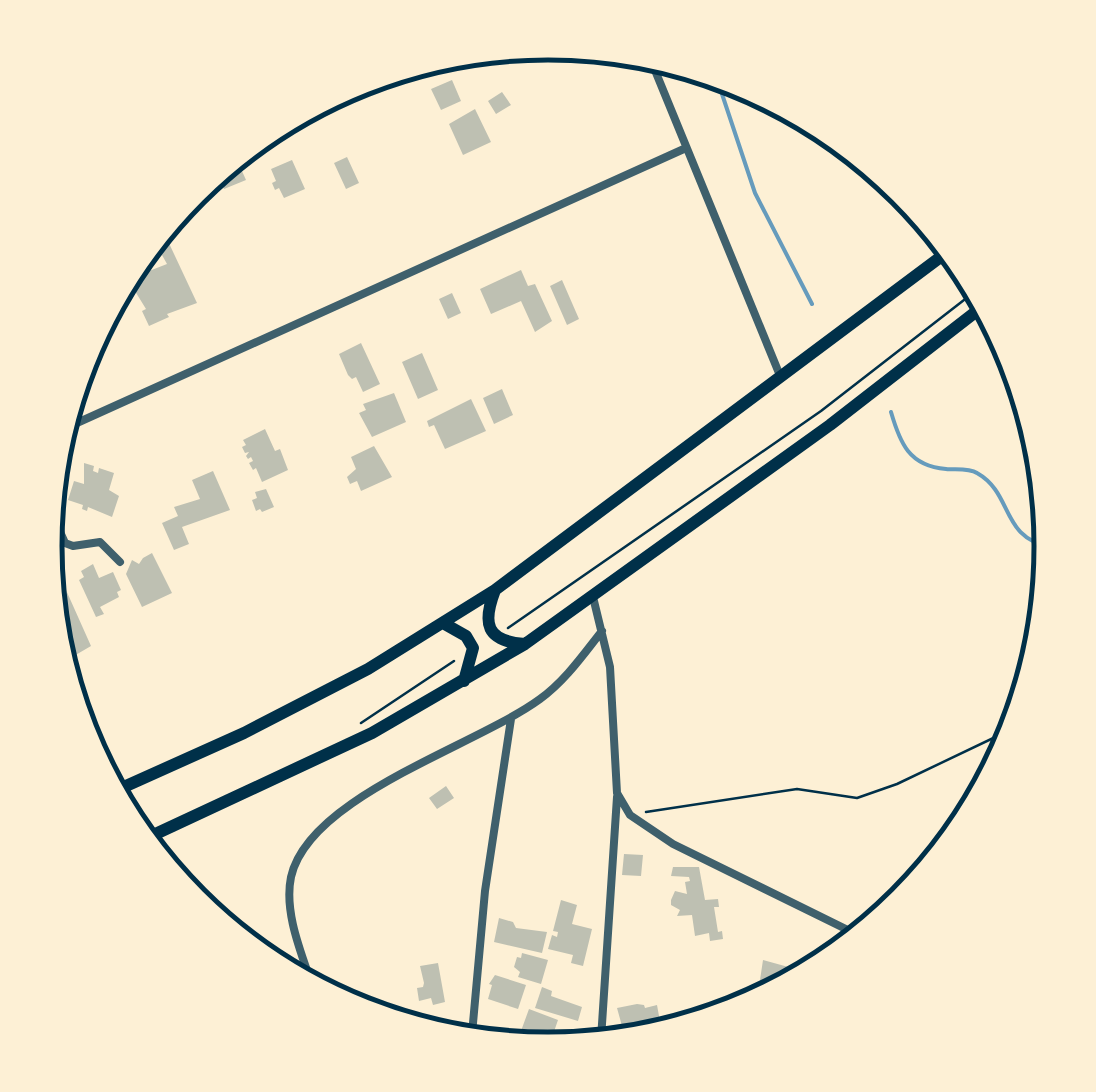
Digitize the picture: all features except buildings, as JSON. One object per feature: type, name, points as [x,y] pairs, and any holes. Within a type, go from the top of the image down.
[{"type":"main road","points":[[126,786],[368,669],[495,590],[940,258]]},
{"type":"main road","points":[[156,833],[314,762],[462,683],[525,644],[830,425],[974,313]]},
{"type":"main road","points":[[495,590],[487,610],[488,626],[495,637],[525,644]]},
{"type":"main road","points":[[443,623],[466,636],[473,648],[462,683]]},
{"type":"street","points":[[656,72],[782,379]]},
{"type":"street","points":[[78,422],[686,148]]},
{"type":"street","points":[[62,535],[66,543],[78,546],[100,542],[120,562]]},
{"type":"street","points":[[593,597],[613,698],[617,793],[601,1029]]},
{"type":"street","points":[[307,968],[289,891],[297,859],[307,843],[366,794],[511,719],[559,683],[602,631]]},
{"type":"street","points":[[473,1026],[485,891],[511,719]]},
{"type":"street","points":[[617,793],[630,815],[690,853],[847,930]]},
{"type":"path","points":[[495,637],[821,411],[966,298]]},
{"type":"path","points":[[362,722],[473,648]]},
{"type":"path","points":[[630,815],[782,790],[857,798],[897,784],[995,737]]},
{"type":"waterway","points":[[721,92],[755,193],[812,304]]},
{"type":"waterway","points":[[891,412],[898,434],[915,458],[933,467],[977,473],[997,492],[1023,535],[1034,541]]}]
